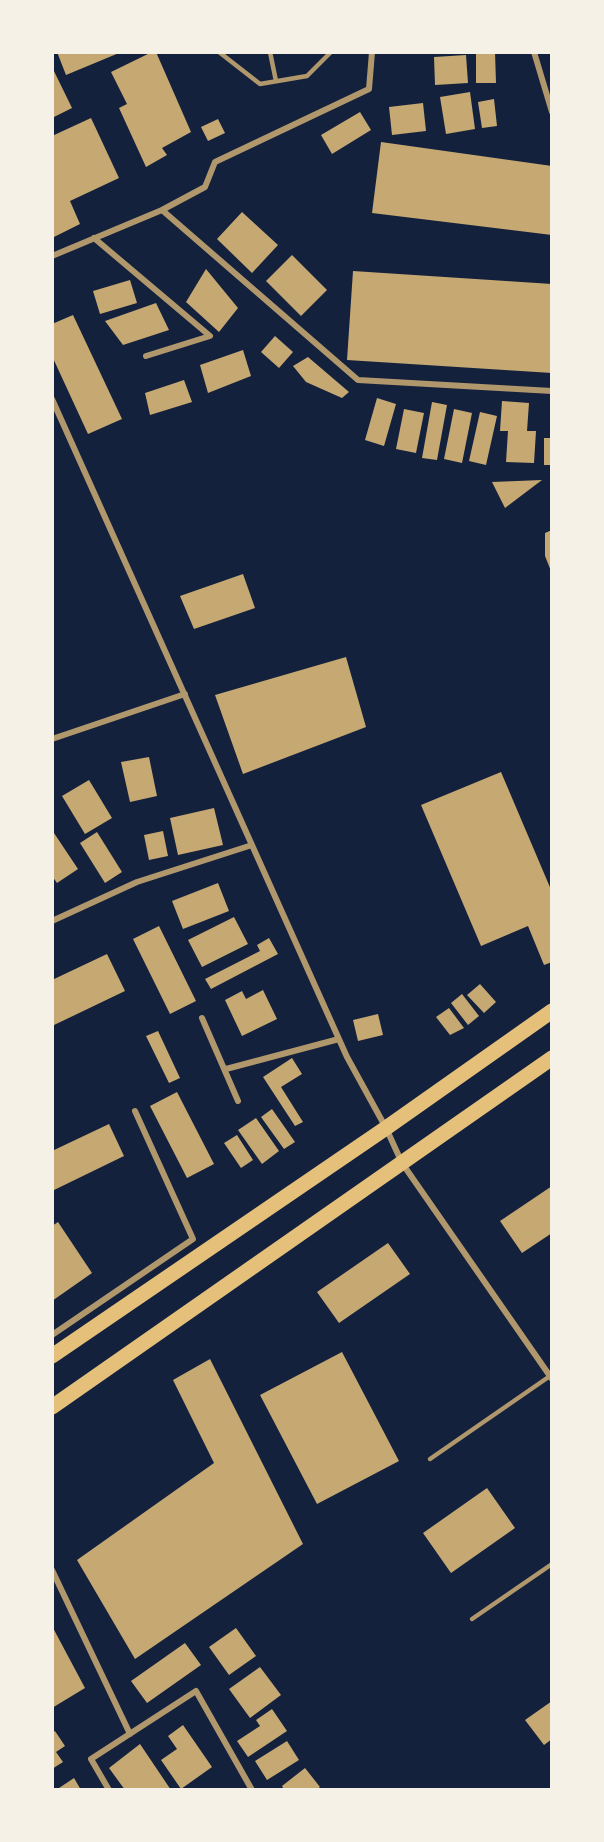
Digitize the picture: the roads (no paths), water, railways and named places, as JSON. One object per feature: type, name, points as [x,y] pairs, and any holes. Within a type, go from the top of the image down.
[{"type":"main road","points":[[52,1356],[386,1128],[552,1011]]},
{"type":"main road","points":[[52,1407],[552,1058]]},
{"type":"street","points":[[52,256],[162,210],[205,187],[215,162],[369,89],[372,52]]},
{"type":"street","points":[[534,52],[552,112]]},
{"type":"street","points":[[162,210],[358,380],[552,391]]},
{"type":"street","points":[[94,238],[210,336],[146,356]]},
{"type":"street","points":[[52,399],[339,1039],[402,1163],[551,1378]]},
{"type":"street","points":[[52,740],[185,694]]},
{"type":"street","points":[[52,921],[137,882],[252,845]]},
{"type":"street","points":[[202,1018],[238,1101]]},
{"type":"street","points":[[225,1069],[339,1039]]},
{"type":"street","points":[[52,1335],[193,1239],[135,1111]]},
{"type":"street","points":[[52,1570],[130,1734]]},
{"type":"street","points":[[109,1790],[91,1760],[196,1691],[252,1790]]},
{"type":"lane","points":[[219,52],[260,84],[307,76],[331,52]]},
{"type":"lane","points":[[270,52],[276,81]]},
{"type":"lane","points":[[430,1460],[551,1378]]},
{"type":"lane","points":[[472,1619],[552,1564]]}]
